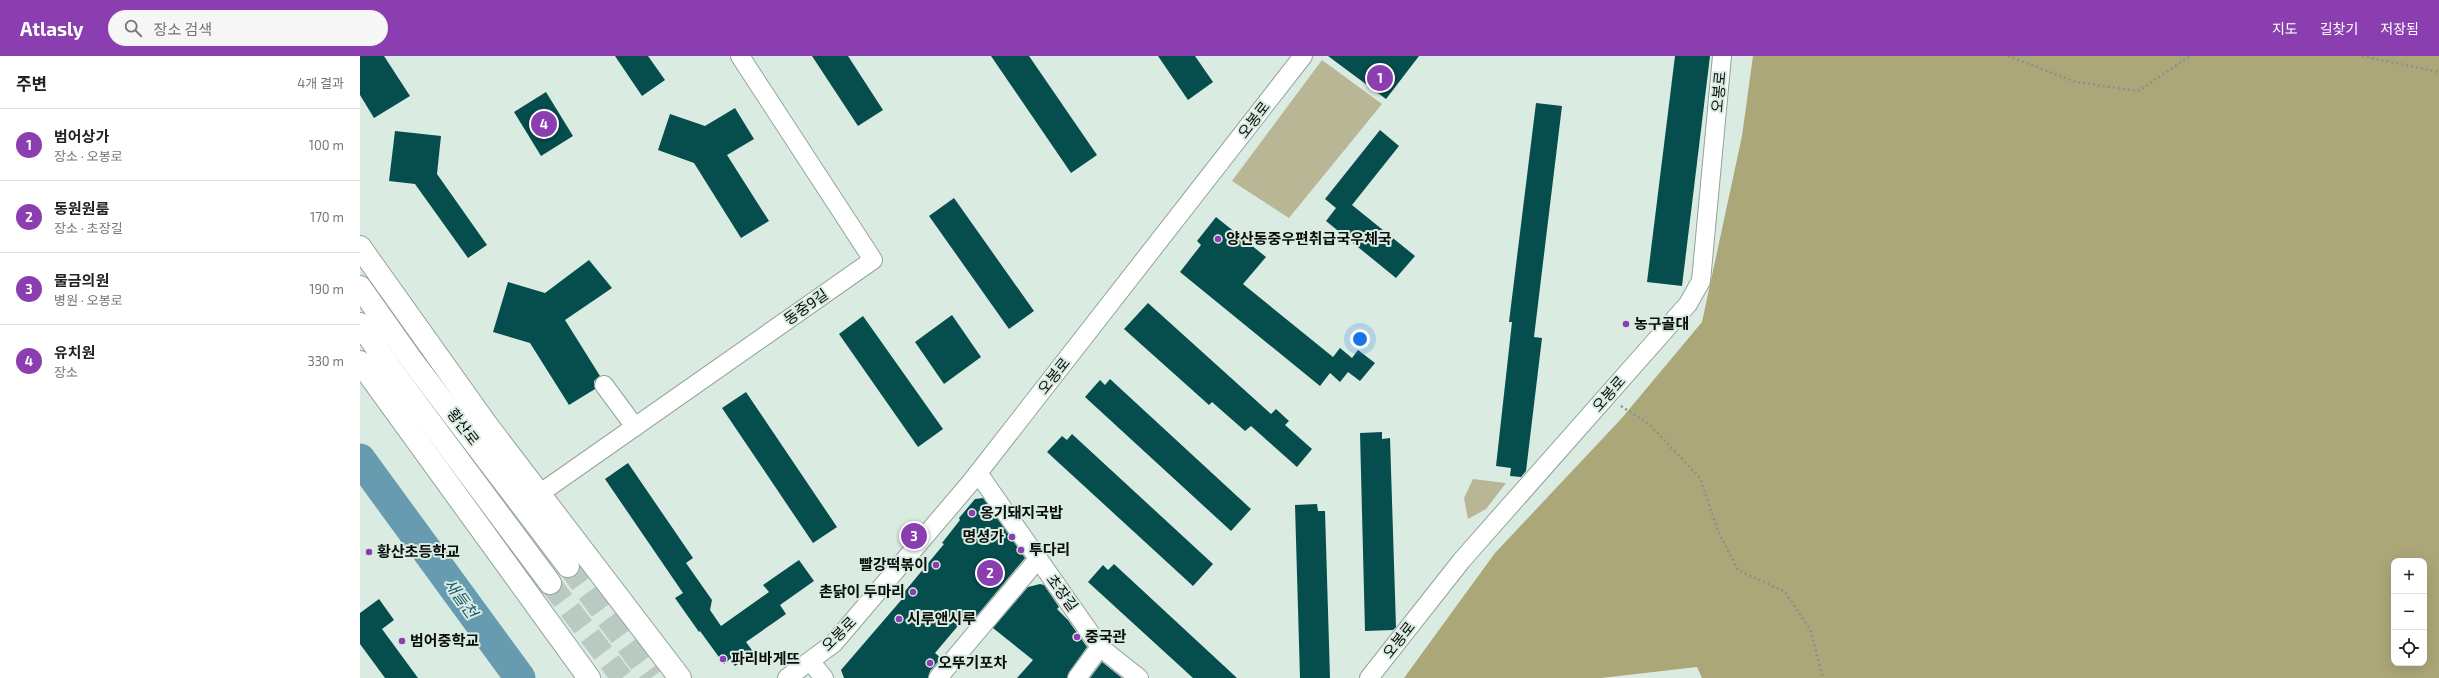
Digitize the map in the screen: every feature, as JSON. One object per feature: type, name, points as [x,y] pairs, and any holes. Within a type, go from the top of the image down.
[{"type":"main road","points":[[360,246],[539,494],[680,678]]},
{"type":"main road","name":"황산로","points":[[360,287],[413,362],[568,566]]},
{"type":"main road","name":"황산로","points":[[360,324],[401,382],[550,583]]},
{"type":"main road","points":[[360,362],[589,678]]},
{"type":"street","name":"동중9길","points":[[539,494],[873,260],[740,56]]},
{"type":"street","name":"오봉로","points":[[787,678],[834,643],[978,473],[1303,56]]},
{"type":"street","name":"오봉로","points":[[1369,678],[1462,560],[1688,304],[1701,281],[1722,56]]},
{"type":"street","points":[[604,385],[635,427]]},
{"type":"street","name":"초장길","points":[[978,473],[1100,647],[1139,678]]},
{"type":"street","name":"초장길","points":[[938,678],[1038,559]]},
{"type":"street","points":[[1077,678],[1100,647]]},
{"type":"street","points":[[810,661],[824,678]]},
{"type":"path","points":[[2008,56],[2076,82],[2138,91],[2190,56]]},
{"type":"path","points":[[2362,56],[2439,72]]},
{"type":"path","points":[[1607,397],[1650,425],[1700,478],[1718,531],[1738,570],[1785,592],[1810,629],[1823,678]]},
{"type":"shaded area","points":[[1753,56],[2439,56],[2439,678],[1702,678],[1697,667],[1601,678],[1404,678],[1495,553],[1621,419],[1702,322],[1742,136]]},
{"type":"shaded area","points":[[1322,60],[1382,104],[1289,218],[1232,181]]},
{"type":"shaded area","points":[[1473,479],[1506,483],[1486,509],[1468,519],[1464,498]]},
{"type":"building","points":[[360,56],[384,56],[410,96],[374,118],[360,95]]},
{"type":"building","points":[[615,56],[648,56],[665,80],[642,96]]},
{"type":"building","points":[[812,56],[848,56],[883,110],[858,126]]},
{"type":"building","points":[[991,56],[1029,56],[1097,155],[1071,173]]},
{"type":"building","points":[[1158,56],[1195,56],[1213,82],[1188,100]]},
{"type":"building","points":[[1328,56],[1419,56],[1386,99]]},
{"type":"building","points":[[1675,56],[1710,56],[1682,286],[1647,282]]},
{"type":"building","points":[[546,92],[573,136],[541,156],[514,112]]},
{"type":"building","points":[[1536,103],[1562,106],[1534,337],[1542,338],[1526,471],[1521,477],[1510,476],[1511,468],[1496,466],[1512,322],[1509,322]]},
{"type":"building","points":[[735,108],[754,139],[727,155],[769,221],[741,238],[694,163],[658,150],[670,114],[705,126]]},
{"type":"building","points":[[1380,130],[1399,146],[1352,205],[1415,256],[1396,278],[1326,221],[1336,208],[1325,199]]},
{"type":"building","points":[[395,131],[441,136],[437,174],[487,245],[468,258],[415,184],[389,181]]},
{"type":"building","points":[[954,198],[1034,311],[1009,329],[929,216]]},
{"type":"building","points":[[1216,217],[1266,257],[1243,284],[1333,357],[1340,348],[1352,358],[1358,350],[1375,363],[1360,381],[1348,372],[1340,382],[1330,373],[1320,386],[1180,272],[1201,245],[1197,241]]},
{"type":"building","points":[[589,260],[612,288],[565,320],[600,376],[594,381],[595,389],[569,405],[530,343],[493,332],[508,282],[545,293]]},
{"type":"building","points":[[1148,303],[1271,414],[1276,409],[1289,421],[1285,425],[1312,449],[1297,467],[1251,426],[1245,431],[1212,402],[1209,405],[1124,329]]},
{"type":"building","points":[[952,315],[981,357],[944,384],[915,342]]},
{"type":"building","points":[[863,316],[943,429],[918,447],[839,334]]},
{"type":"building","points":[[1110,379],[1251,509],[1231,531],[1085,397],[1100,380],[1105,385]]},
{"type":"building","points":[[746,392],[837,527],[813,543],[722,408]]},
{"type":"building","points":[[1382,432],[1382,439],[1390,438],[1396,627],[1393,630],[1365,631],[1360,433]]},
{"type":"building","points":[[1072,434],[1213,564],[1193,586],[1047,452],[1062,436],[1067,440]]},
{"type":"building","points":[[628,463],[693,558],[686,563],[712,600],[710,610],[721,626],[769,592],[763,585],[799,560],[814,581],[780,605],[786,614],[746,642],[754,653],[735,666],[730,659],[724,664],[675,598],[683,593],[605,479]]},
{"type":"building","points":[[983,498],[1025,558],[974,619],[968,614],[935,653],[941,658],[930,671],[928,678],[844,678],[841,670],[903,598],[901,596],[944,544],[942,543],[960,520],[959,518],[975,499]]},
{"type":"building","points":[[1317,504],[1318,511],[1325,511],[1330,678],[1300,678],[1295,505]]},
{"type":"building","points":[[1114,564],[1237,678],[1193,678],[1088,582],[1103,565],[1108,570]]},
{"type":"building","points":[[1040,584],[1044,585],[1059,607],[1057,609],[1068,620],[1087,647],[1069,672],[1067,678],[1017,678],[1033,660],[993,628],[1028,587]]},
{"type":"building","points":[[379,599],[394,620],[382,629],[418,678],[385,678],[360,644],[360,613]]},
{"type":"building","points":[[1102,662],[1122,678],[1090,678]]},
{"type":"waterway","name":"새들천","points":[[360,459],[520,678]]},
{"type":"tunnel","points":[[568,566],[651,678]]},
{"type":"tunnel","points":[[550,583],[622,678]]},
{"type":"place","name":"범어상가","points":[[1380,78]]},
{"type":"place","name":"유치원","points":[[544,124]]},
{"type":"place","name":"양산동중우편취급국우체국","points":[[1218,239]]},
{"type":"place","name":"농구골대","points":[[1626,324]]},
{"type":"place","name":"옹기돼지국밥","points":[[972,513]]},
{"type":"place","name":"물금의원","points":[[914,536]]},
{"type":"place","name":"명셩가","points":[[1012,537]]},
{"type":"place","name":"투다리","points":[[1021,550]]},
{"type":"place","name":"황산초등학교","points":[[369,552]]},
{"type":"place","name":"빨강떡볶이","points":[[936,565]]},
{"type":"place","name":"동원원룸","points":[[990,573]]},
{"type":"place","name":"촌닭이 두마리","points":[[913,592]]},
{"type":"place","name":"시루앤시루","points":[[899,619]]},
{"type":"place","name":"중국관","points":[[1077,637]]},
{"type":"place","name":"범어중학교","points":[[402,641]]},
{"type":"place","name":"파리바게뜨","points":[[723,659]]},
{"type":"place","name":"오뚜기포차","points":[[930,663]]}]
